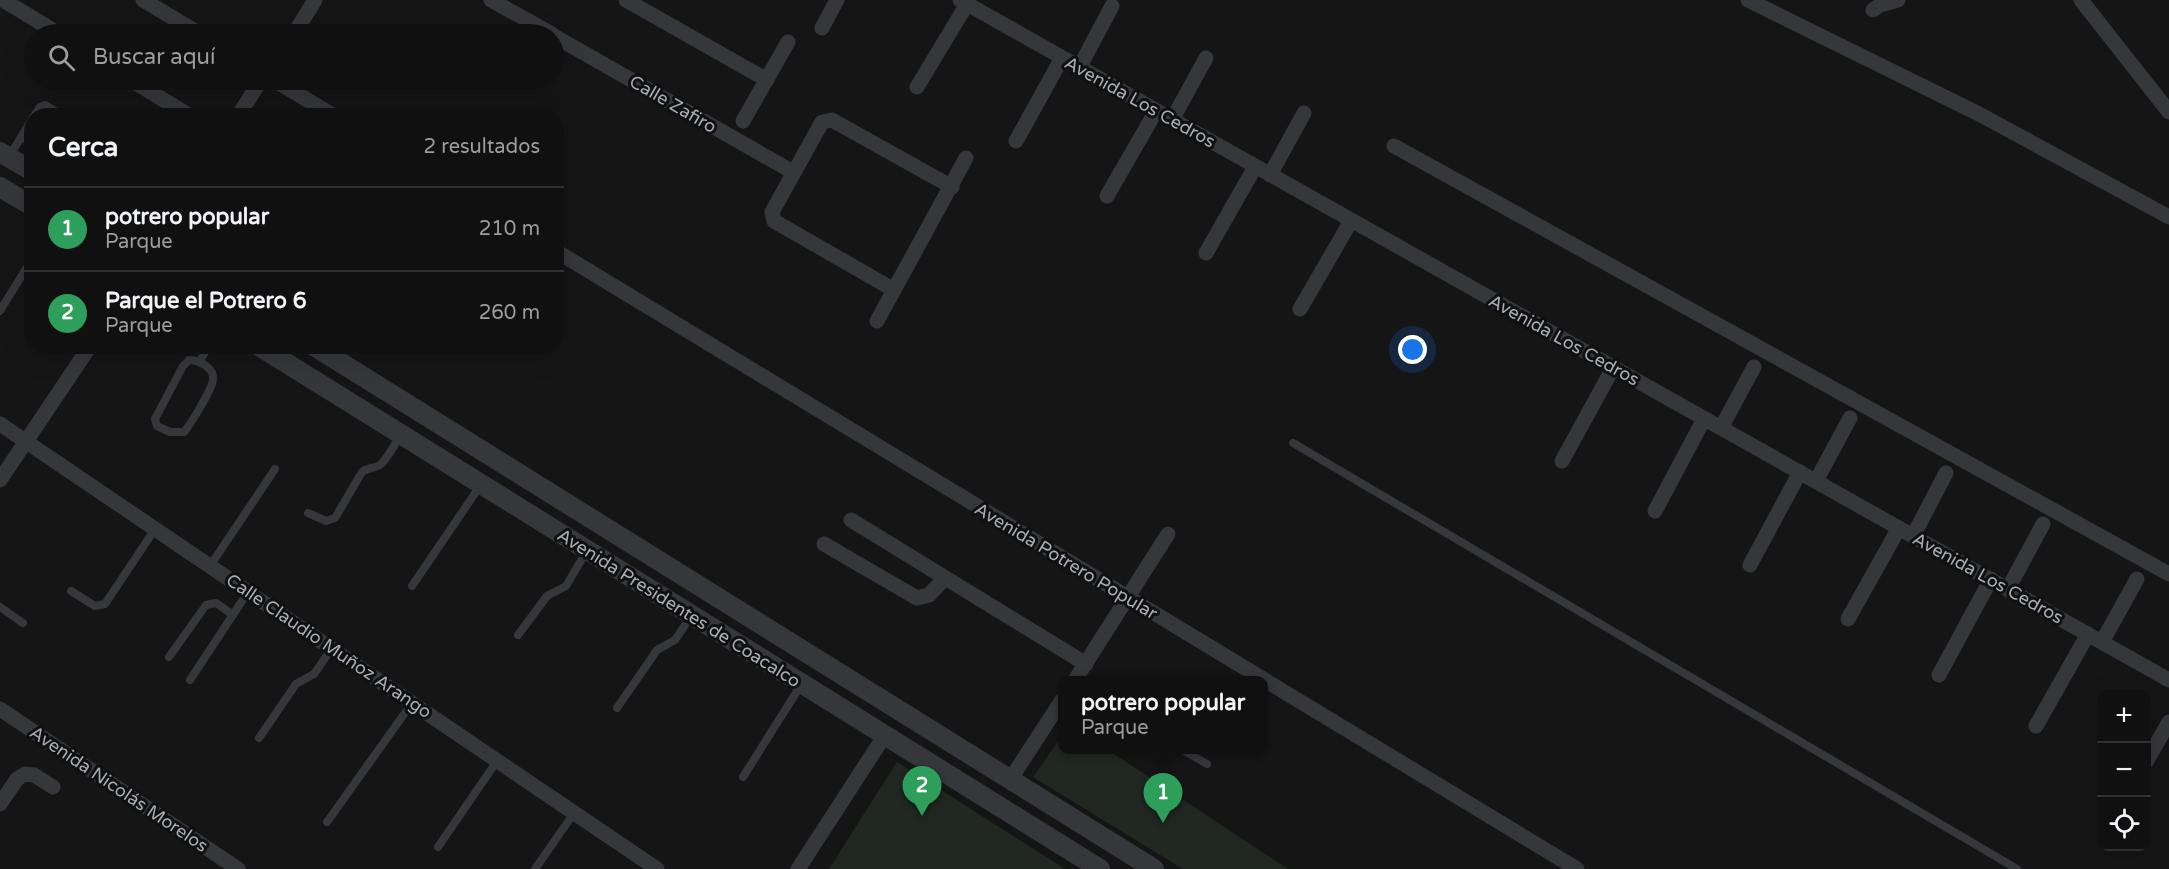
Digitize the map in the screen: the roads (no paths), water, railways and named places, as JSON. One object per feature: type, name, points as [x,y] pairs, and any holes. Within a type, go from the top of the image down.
[{"type":"street","points":[[3,0],[42,24]]},
{"type":"street","points":[[143,0],[183,24]]},
{"type":"street","name":"Calle Zafiro","points":[[491,0],[534,24]]},
{"type":"street","points":[[626,0],[767,80]]},
{"type":"street","points":[[822,28],[837,0]]},
{"type":"street","points":[[1748,0],[1979,114],[2169,217]]},
{"type":"street","points":[[1874,10],[1881,5],[1898,0]]},
{"type":"street","points":[[2081,0],[2169,112]]},
{"type":"street","points":[[299,24],[312,1]]},
{"type":"street","points":[[917,87],[964,2]]},
{"type":"street","name":"Avenida Los Cedros","points":[[964,2],[986,6],[1079,68],[2169,680]]},
{"type":"street","points":[[1079,68],[1112,6]]},
{"type":"street","name":"Calle Zafiro","points":[[564,41],[793,172]]},
{"type":"street","points":[[743,121],[788,42]]},
{"type":"street","points":[[1016,141],[1062,58]]},
{"type":"street","points":[[1172,120],[1206,58]]},
{"type":"street","points":[[147,90],[177,108]]},
{"type":"street","points":[[243,108],[255,90]]},
{"type":"street","points":[[291,90],[321,108]]},
{"type":"street","points":[[1107,196],[1156,111]]},
{"type":"street","points":[[1269,175],[1304,113]]},
{"type":"street","points":[[894,290],[774,221],[772,212],[793,172],[822,122],[832,120],[952,187]]},
{"type":"street","points":[[1394,146],[2169,574]]},
{"type":"street","points":[[4,155],[24,166]]},
{"type":"street","points":[[877,321],[966,158]]},
{"type":"street","points":[[1206,253],[1255,167]]},
{"type":"street","points":[[0,187],[24,201]]},
{"type":"street","points":[[1300,309],[1351,220]]},
{"type":"street","name":"Avenida Potrero Popular","points":[[564,256],[1257,676]]},
{"type":"street","points":[[0,480],[85,354]]},
{"type":"street","name":"Avenida Presidentes de Coacalco","points":[[272,354],[1100,869]]},
{"type":"street","name":"Avenida Presidentes de Coacalco","points":[[327,354],[1154,869]]},
{"type":"street","points":[[1721,428],[1754,367]]},
{"type":"street","points":[[1562,461],[1613,368]]},
{"type":"street","points":[[1816,482],[1850,418]]},
{"type":"street","points":[[1655,511],[1704,419]]},
{"type":"street","name":"Calle Claudio Muñoz Arango","points":[[0,424],[497,760],[574,813],[641,864],[657,869]]},
{"type":"street","points":[[1750,565],[1800,472]]},
{"type":"street","points":[[1913,536],[1946,473]]},
{"type":"street","points":[[851,520],[1086,664]]},
{"type":"street","points":[[2008,589],[2043,524]]},
{"type":"street","points":[[1848,619],[1899,528]]},
{"type":"street","points":[[1078,676],[1168,534]]},
{"type":"street","points":[[824,544],[917,598],[929,594],[945,578]]},
{"type":"street","points":[[1939,675],[1991,579]]},
{"type":"street","points":[[2036,726],[2137,579]]},
{"type":"street","name":"Avenida Potrero Popular","points":[[1268,683],[1577,869]]},
{"type":"street","points":[[1010,780],[1058,706]]},
{"type":"street","name":"Avenida Nicolás Morelos","points":[[0,709],[238,869]]},
{"type":"street","points":[[2151,753],[2169,722]]},
{"type":"street","points":[[798,869],[885,735]]},
{"type":"street","points":[[0,804],[17,779],[25,774],[34,775],[53,787]]},
{"type":"street","points":[[1082,858],[1097,834]]},
{"type":"lane","points":[[4,155],[24,132]]},
{"type":"lane","points":[[0,311],[24,271]]},
{"type":"lane","points":[[199,362],[204,354]]},
{"type":"lane","points":[[189,360],[199,362],[211,370],[212,384],[184,432],[170,432],[163,429],[155,424],[155,419],[183,366],[189,360]]},
{"type":"lane","points":[[308,513],[326,521],[334,518],[362,472],[368,467],[376,467],[381,463],[401,435]]},
{"type":"lane","points":[[1293,443],[2017,869]]},
{"type":"lane","points":[[210,566],[274,469]]},
{"type":"lane","points":[[412,586],[481,484]]},
{"type":"lane","points":[[71,591],[95,606],[105,604],[155,529]]},
{"type":"lane","points":[[518,635],[547,596],[566,586],[587,550]]},
{"type":"lane","points":[[190,680],[248,592]]},
{"type":"lane","points":[[170,657],[206,605],[216,603],[233,615]]},
{"type":"lane","points":[[0,606],[23,623]]},
{"type":"lane","points":[[617,708],[657,650],[675,640],[692,615]]},
{"type":"lane","points":[[259,738],[296,684],[314,674],[332,648]]},
{"type":"lane","points":[[743,777],[802,684]]},
{"type":"lane","points":[[327,822],[412,703]]},
{"type":"lane","points":[[1190,754],[1207,764]]},
{"type":"lane","points":[[438,847],[497,760]]},
{"type":"lane","points":[[535,869],[574,813]]},
{"type":"place","name":"Parque el Potrero 6","points":[[922,816]]},
{"type":"place","name":"potrero popular","points":[[1163,823]]}]
